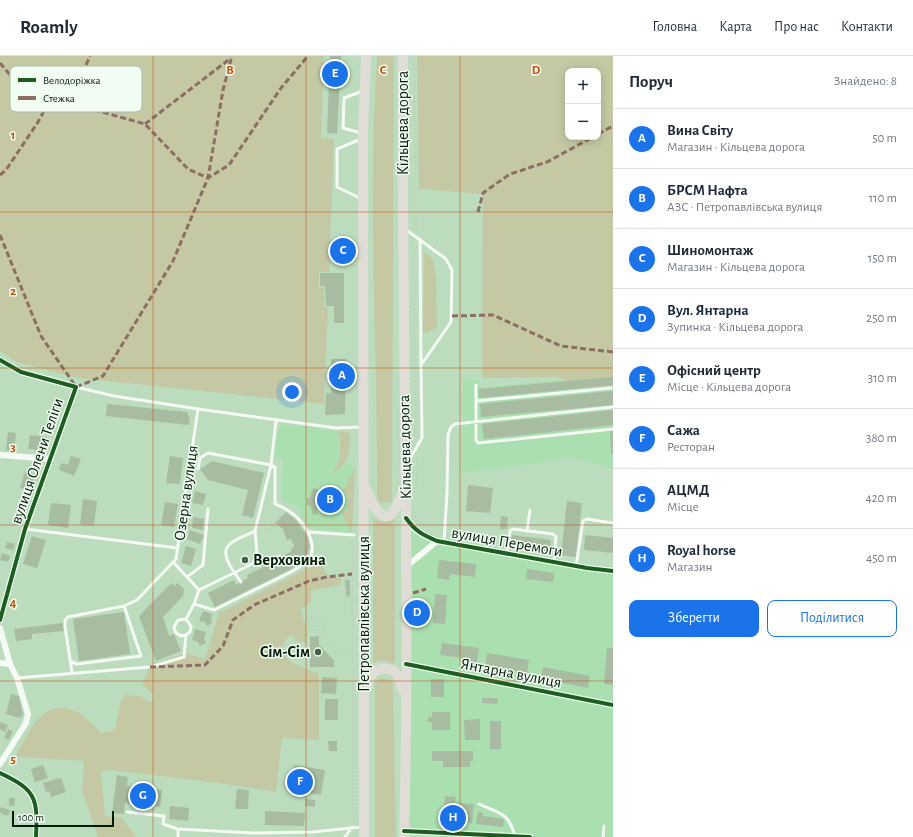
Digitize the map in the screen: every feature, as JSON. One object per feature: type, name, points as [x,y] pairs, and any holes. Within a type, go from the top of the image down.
[{"type":"highway","points":[[363,200],[363,136],[366,56]]},
{"type":"highway","name":"Кільцева дорога","points":[[403,56],[402,227],[407,566],[404,834]]},
{"type":"highway","name":"Петропавлівська вулиця","points":[[363,200],[365,390],[364,832]]},
{"type":"highway","points":[[364,486],[376,511],[384,516],[394,512],[405,484]]},
{"type":"highway","points":[[364,702],[369,678],[373,672],[380,668],[394,670],[399,676],[405,700]]},
{"type":"street","name":"вулиця Олени Теліги","points":[[0,360],[21,372],[76,387],[25,529],[0,620]]},
{"type":"street","points":[[0,455],[51,460]]},
{"type":"street","name":"вулиця Перемоги","points":[[406,518],[413,528],[420,534],[441,542],[576,566],[613,571]]},
{"type":"street","name":"вулиця Перемоги","points":[[407,566],[441,542]]},
{"type":"street","points":[[0,628],[10,664],[17,678],[26,703],[28,714],[26,723],[0,764]]},
{"type":"street","points":[[0,663],[10,664]]},
{"type":"street","name":"Янтарна вулиця","points":[[406,664],[613,705]]},
{"type":"street","points":[[0,773],[23,786],[28,790],[34,800],[37,810],[36,837]]},
{"type":"street","points":[[404,834],[530,837]]},
{"type":"lane","points":[[363,136],[343,128],[344,98],[364,91]]},
{"type":"lane","points":[[363,136],[337,149],[337,187],[363,200]]},
{"type":"lane","points":[[402,227],[446,258],[452,270],[451,322],[421,365]]},
{"type":"lane","points":[[405,466],[422,438],[420,239]]},
{"type":"lane","points":[[476,385],[476,440],[481,443],[613,429]]},
{"type":"lane","points":[[76,387],[114,396],[276,421],[336,428],[364,427]]},
{"type":"lane","points":[[476,401],[611,388]]},
{"type":"lane","points":[[441,542],[447,493],[448,435],[451,427],[455,424],[476,421],[613,407]]},
{"type":"lane","name":"Озерна вулиця","points":[[72,672],[65,620],[68,617],[124,606],[136,600],[176,559],[198,408]]},
{"type":"lane","points":[[186,619],[199,590],[235,573],[253,562],[257,553],[255,531],[271,464],[276,421]]},
{"type":"lane","points":[[194,604],[214,610],[247,592],[291,572],[310,560],[313,546],[309,532],[294,513],[275,504],[275,467],[271,464],[208,453],[200,458],[198,469]]},
{"type":"lane","points":[[187,577],[203,565],[208,508]]},
{"type":"lane","points":[[527,531],[530,510]]},
{"type":"lane","points":[[576,566],[583,521],[587,519],[613,523]]},
{"type":"lane","points":[[25,529],[178,548]]},
{"type":"lane","points":[[507,554],[510,531],[513,529],[553,534],[556,537],[554,562]]},
{"type":"lane","points":[[241,582],[226,560],[226,549],[230,544],[255,531]]},
{"type":"lane","points":[[309,532],[354,535]]},
{"type":"lane","points":[[174,562],[199,590]]},
{"type":"lane","points":[[70,661],[77,664],[141,656],[124,606]]},
{"type":"lane","points":[[186,619],[191,626],[190,632],[186,635],[178,635],[174,627],[178,620],[186,619]]},
{"type":"lane","points":[[17,678],[72,672],[150,667],[184,657],[186,652],[186,635]]},
{"type":"lane","points":[[479,804],[507,816],[512,823],[515,836]]},
{"type":"lane","points":[[127,812],[164,816],[164,824],[178,829],[253,833],[304,832],[353,827],[364,832]]},
{"type":"lane","points":[[603,837],[604,826]]},
{"type":"lane","points":[[345,837],[353,827]]},
{"type":"lane","points":[[178,829],[178,837]]},
{"type":"path","points":[[255,531],[271,528],[272,522],[286,508]]},
{"type":"path","points":[[353,827],[352,590],[354,535]]},
{"type":"path","points":[[348,596],[347,590],[352,590]]},
{"type":"path","points":[[418,601],[418,606]]},
{"type":"path","points":[[323,627],[315,632],[310,631],[308,623],[310,619],[320,616],[322,618],[323,627],[329,646],[335,651],[352,652]]},
{"type":"shaded area","points":[[0,56],[324,56],[321,138],[334,139],[329,272],[319,272],[319,287],[324,288],[324,307],[328,307],[324,404],[78,378],[16,362],[0,350]]},
{"type":"shaded area","points":[[377,56],[394,56],[392,502],[380,503],[377,497],[373,221],[374,111]]},
{"type":"shaded area","points":[[417,56],[613,56],[613,386],[577,388],[558,377],[482,378],[483,194],[419,189]]},
{"type":"shaded area","points":[[426,253],[433,259],[436,277],[437,327],[429,332],[423,333],[424,254]]},
{"type":"shaded area","points":[[613,375],[613,469],[576,458],[462,473],[463,380],[479,380],[480,388]]},
{"type":"shaded area","points":[[284,424],[338,431],[339,457],[334,471],[342,468],[346,462],[355,468],[352,532],[347,533],[311,528],[306,525],[298,507],[282,501],[283,458],[275,457],[278,428]]},
{"type":"shaded area","points":[[338,431],[350,433],[349,452],[348,457],[342,467],[330,474],[334,470],[339,460],[340,442]]},
{"type":"shaded area","points":[[355,468],[352,532],[343,516],[343,511],[347,511],[348,493],[343,492]]},
{"type":"shaded area","points":[[406,518],[413,528],[437,541],[613,571],[613,837],[530,837],[404,831]]},
{"type":"shaded area","points":[[373,519],[382,522],[395,519],[395,664],[382,660],[373,663]]},
{"type":"shaded area","points":[[320,562],[329,578],[341,578],[341,585],[311,591],[311,602],[300,610],[307,628],[306,643],[298,642],[291,635],[284,643],[283,650],[285,655],[297,665],[319,674],[319,740],[282,738],[276,792],[226,784],[110,770],[101,772],[105,816],[122,818],[136,837],[98,837],[82,791],[84,761],[15,757],[38,720],[46,713],[55,709],[65,708],[77,712],[87,719],[101,733],[115,730],[120,703],[125,695],[140,696],[150,703],[155,697],[142,684],[150,665],[185,653],[205,659],[219,613]]},
{"type":"shaded area","points":[[383,678],[391,680],[393,683],[396,837],[375,837],[375,683],[379,679]]},
{"type":"building","points":[[330,56],[341,56],[337,134],[327,133]]},
{"type":"building","points":[[320,273],[344,273],[344,323],[334,323],[334,306],[326,306],[325,286],[320,286]]},
{"type":"building","points":[[331,359],[346,359],[345,414],[325,415],[326,393],[331,393]]},
{"type":"building","points":[[613,377],[613,385],[479,398],[478,389]]},
{"type":"building","points":[[613,391],[613,405],[481,417],[480,404]]},
{"type":"building","points":[[107,404],[187,412],[190,419],[189,425],[106,416]]},
{"type":"building","points":[[613,410],[613,425],[484,439],[482,424]]},
{"type":"building","points":[[610,430],[613,430],[613,454],[611,454]]},
{"type":"building","points":[[8,432],[16,433],[14,452],[6,450]]},
{"type":"building","points":[[30,435],[47,437],[46,451],[28,449]]},
{"type":"building","points":[[71,456],[81,459],[74,476],[59,470],[61,463],[68,465]]},
{"type":"building","points":[[170,456],[183,458],[180,484],[166,483]]},
{"type":"building","points":[[212,461],[264,473],[253,518],[242,515],[248,490],[208,480],[200,469]]},
{"type":"building","points":[[25,471],[35,474],[30,491],[20,488]]},
{"type":"building","points":[[468,485],[493,488],[490,513],[466,511]]},
{"type":"building","points":[[313,488],[318,489],[318,492],[337,497],[336,505],[317,510],[318,514],[313,515],[310,505],[307,505],[307,498],[310,498]]},
{"type":"building","points":[[195,491],[206,494],[203,505],[192,503]]},
{"type":"building","points":[[83,499],[97,501],[94,526],[80,524]]},
{"type":"building","points":[[567,501],[582,503],[576,557],[561,555]]},
{"type":"building","points":[[165,502],[178,504],[174,527],[161,525]]},
{"type":"building","points":[[51,503],[71,505],[68,528],[48,525]]},
{"type":"building","points":[[286,512],[296,520],[308,537],[310,547],[307,555],[295,567],[215,607],[208,593],[234,580],[236,585],[248,578],[247,575],[269,564],[268,562],[290,552],[294,546],[291,539],[287,540],[283,529],[275,523]]},
{"type":"building","points":[[501,516],[508,517],[507,529],[500,529]]},
{"type":"building","points":[[193,517],[204,519],[203,530],[192,528]]},
{"type":"building","points":[[190,530],[204,535],[200,544],[187,539]]},
{"type":"building","points":[[512,535],[551,540],[550,552],[510,547]]},
{"type":"building","points":[[585,535],[613,538],[613,553],[584,550]]},
{"type":"building","points":[[32,536],[46,540],[37,568],[23,564]]},
{"type":"building","points":[[7,542],[15,544],[13,550],[5,548]]},
{"type":"building","points":[[186,546],[196,549],[191,566],[181,563]]},
{"type":"building","points":[[2,553],[10,556],[8,562],[0,560]]},
{"type":"building","points":[[439,560],[476,564],[475,577],[450,574],[449,580],[437,578]]},
{"type":"building","points":[[527,569],[554,573],[553,582],[526,579]]},
{"type":"building","points":[[345,580],[350,580],[350,596],[346,597]]},
{"type":"building","points":[[171,583],[175,586],[177,583],[184,589],[183,596],[163,617],[169,636],[174,634],[181,651],[156,661],[139,616]]},
{"type":"building","points":[[435,594],[447,595],[445,624],[433,623]]},
{"type":"building","points":[[420,599],[420,618],[416,619],[415,600]]},
{"type":"building","points":[[203,611],[212,614],[212,623],[207,626],[205,622],[199,621]]},
{"type":"building","points":[[124,612],[130,654],[79,661],[73,619]]},
{"type":"building","points":[[63,623],[64,631],[32,634],[32,639],[16,641],[14,629]]},
{"type":"building","points":[[195,629],[206,632],[204,638],[206,643],[200,646],[198,642],[192,640]]},
{"type":"building","name":"Сім-Сім","points":[[319,636],[319,645],[334,660],[334,667],[310,667],[310,637]]},
{"type":"building","points":[[442,643],[479,648],[476,668],[463,666],[464,658],[440,655]]},
{"type":"building","points":[[607,648],[613,648],[613,685],[604,684]]},
{"type":"building","points":[[487,653],[529,660],[527,673],[485,667]]},
{"type":"building","points":[[543,667],[590,676],[588,688],[541,679]]},
{"type":"building","points":[[322,677],[337,678],[336,694],[321,693]]},
{"type":"building","points":[[431,679],[444,679],[444,697],[431,697]]},
{"type":"building","points":[[11,694],[19,696],[23,715],[20,718],[6,714]]},
{"type":"building","points":[[482,698],[498,698],[497,704],[482,703]]},
{"type":"building","points":[[325,699],[338,699],[338,720],[325,720]]},
{"type":"building","points":[[432,712],[450,712],[450,730],[432,730],[432,722],[428,722],[428,717],[432,717]]},
{"type":"building","points":[[480,719],[480,740],[465,740],[464,720]]},
{"type":"building","points":[[490,721],[501,721],[501,749],[490,749]]},
{"type":"building","points":[[0,722],[8,725],[5,732],[0,729]]},
{"type":"building","points":[[8,729],[13,731],[9,740],[4,738]]},
{"type":"building","points":[[328,741],[337,741],[337,751],[329,751]]},
{"type":"building","points":[[432,751],[473,751],[473,761],[470,761],[470,767],[443,767],[443,761],[432,761]]},
{"type":"building","points":[[43,765],[48,778],[35,782],[31,769]]},
{"type":"building","points":[[294,765],[325,770],[321,795],[290,790]]},
{"type":"building","points":[[117,775],[128,777],[127,786],[162,790],[160,807],[125,803],[124,814],[112,813]]},
{"type":"building","points":[[61,778],[66,792],[51,797],[49,791],[46,792],[43,783]]},
{"type":"building","points":[[237,789],[249,790],[248,809],[235,809]]},
{"type":"building","points":[[445,796],[456,797],[455,803],[474,804],[472,823],[443,821]]},
{"type":"building","points":[[9,798],[15,798],[14,806],[9,806]]},
{"type":"building","points":[[305,799],[315,800],[315,807],[305,806]]},
{"type":"building","points":[[170,806],[189,808],[188,821],[169,819]]},
{"type":"building","points":[[0,807],[10,810],[8,816],[0,813]]},
{"type":"building","points":[[265,811],[305,813],[304,826],[265,825]]},
{"type":"building","points":[[478,812],[483,813],[483,816],[504,819],[503,827],[476,824]]},
{"type":"marked path","points":[[86,66],[90,56]]},
{"type":"marked path","points":[[0,235],[41,336],[76,387],[103,376],[173,261],[208,178],[223,90],[232,56]]},
{"type":"marked path","points":[[102,112],[145,124],[188,169],[208,178],[229,165],[281,88],[308,56]]},
{"type":"marked path","points":[[145,124],[231,58]]},
{"type":"marked path","points":[[0,63],[10,75]]},
{"type":"marked path","points":[[0,175],[6,170],[44,112]]},
{"type":"marked path","points":[[601,132],[613,126]]},
{"type":"marked path","points":[[478,212],[483,193],[510,174],[547,162],[587,140]]},
{"type":"marked path","points":[[452,316],[493,315],[561,346],[613,352]]},
{"type":"marked path","points":[[150,667],[205,665],[223,646],[233,620],[254,605],[309,581],[352,574]]},
{"type":"marked path","points":[[413,593],[426,589]]},
{"type":"cycle path","points":[[0,360],[21,372],[76,387],[25,529],[0,620]]},
{"type":"cycle path","points":[[406,518],[420,532],[437,541],[587,568],[613,571]]},
{"type":"cycle path","points":[[406,664],[613,705]]},
{"type":"cycle path","points":[[0,773],[28,790],[32,797],[35,804],[36,813],[36,837]]},
{"type":"cycle path","points":[[404,831],[530,837]]},
{"type":"place","name":"Офісний центр","points":[[335,74]]},
{"type":"place","name":"Шиномонтаж","points":[[343,251]]},
{"type":"place","name":"Вина Світу","points":[[342,376]]},
{"type":"place","name":"БРСМ Нафта","points":[[330,500]]},
{"type":"place","name":"Верховина","points":[[245,560]]},
{"type":"place","name":"Вул. Янтарна","points":[[417,613]]},
{"type":"place","name":"Сім-Сім","points":[[318,652]]},
{"type":"place","name":"Сажа","points":[[300,782]]},
{"type":"place","name":"АЦМД","points":[[143,796]]},
{"type":"place","name":"Royal horse","points":[[453,818]]}]
